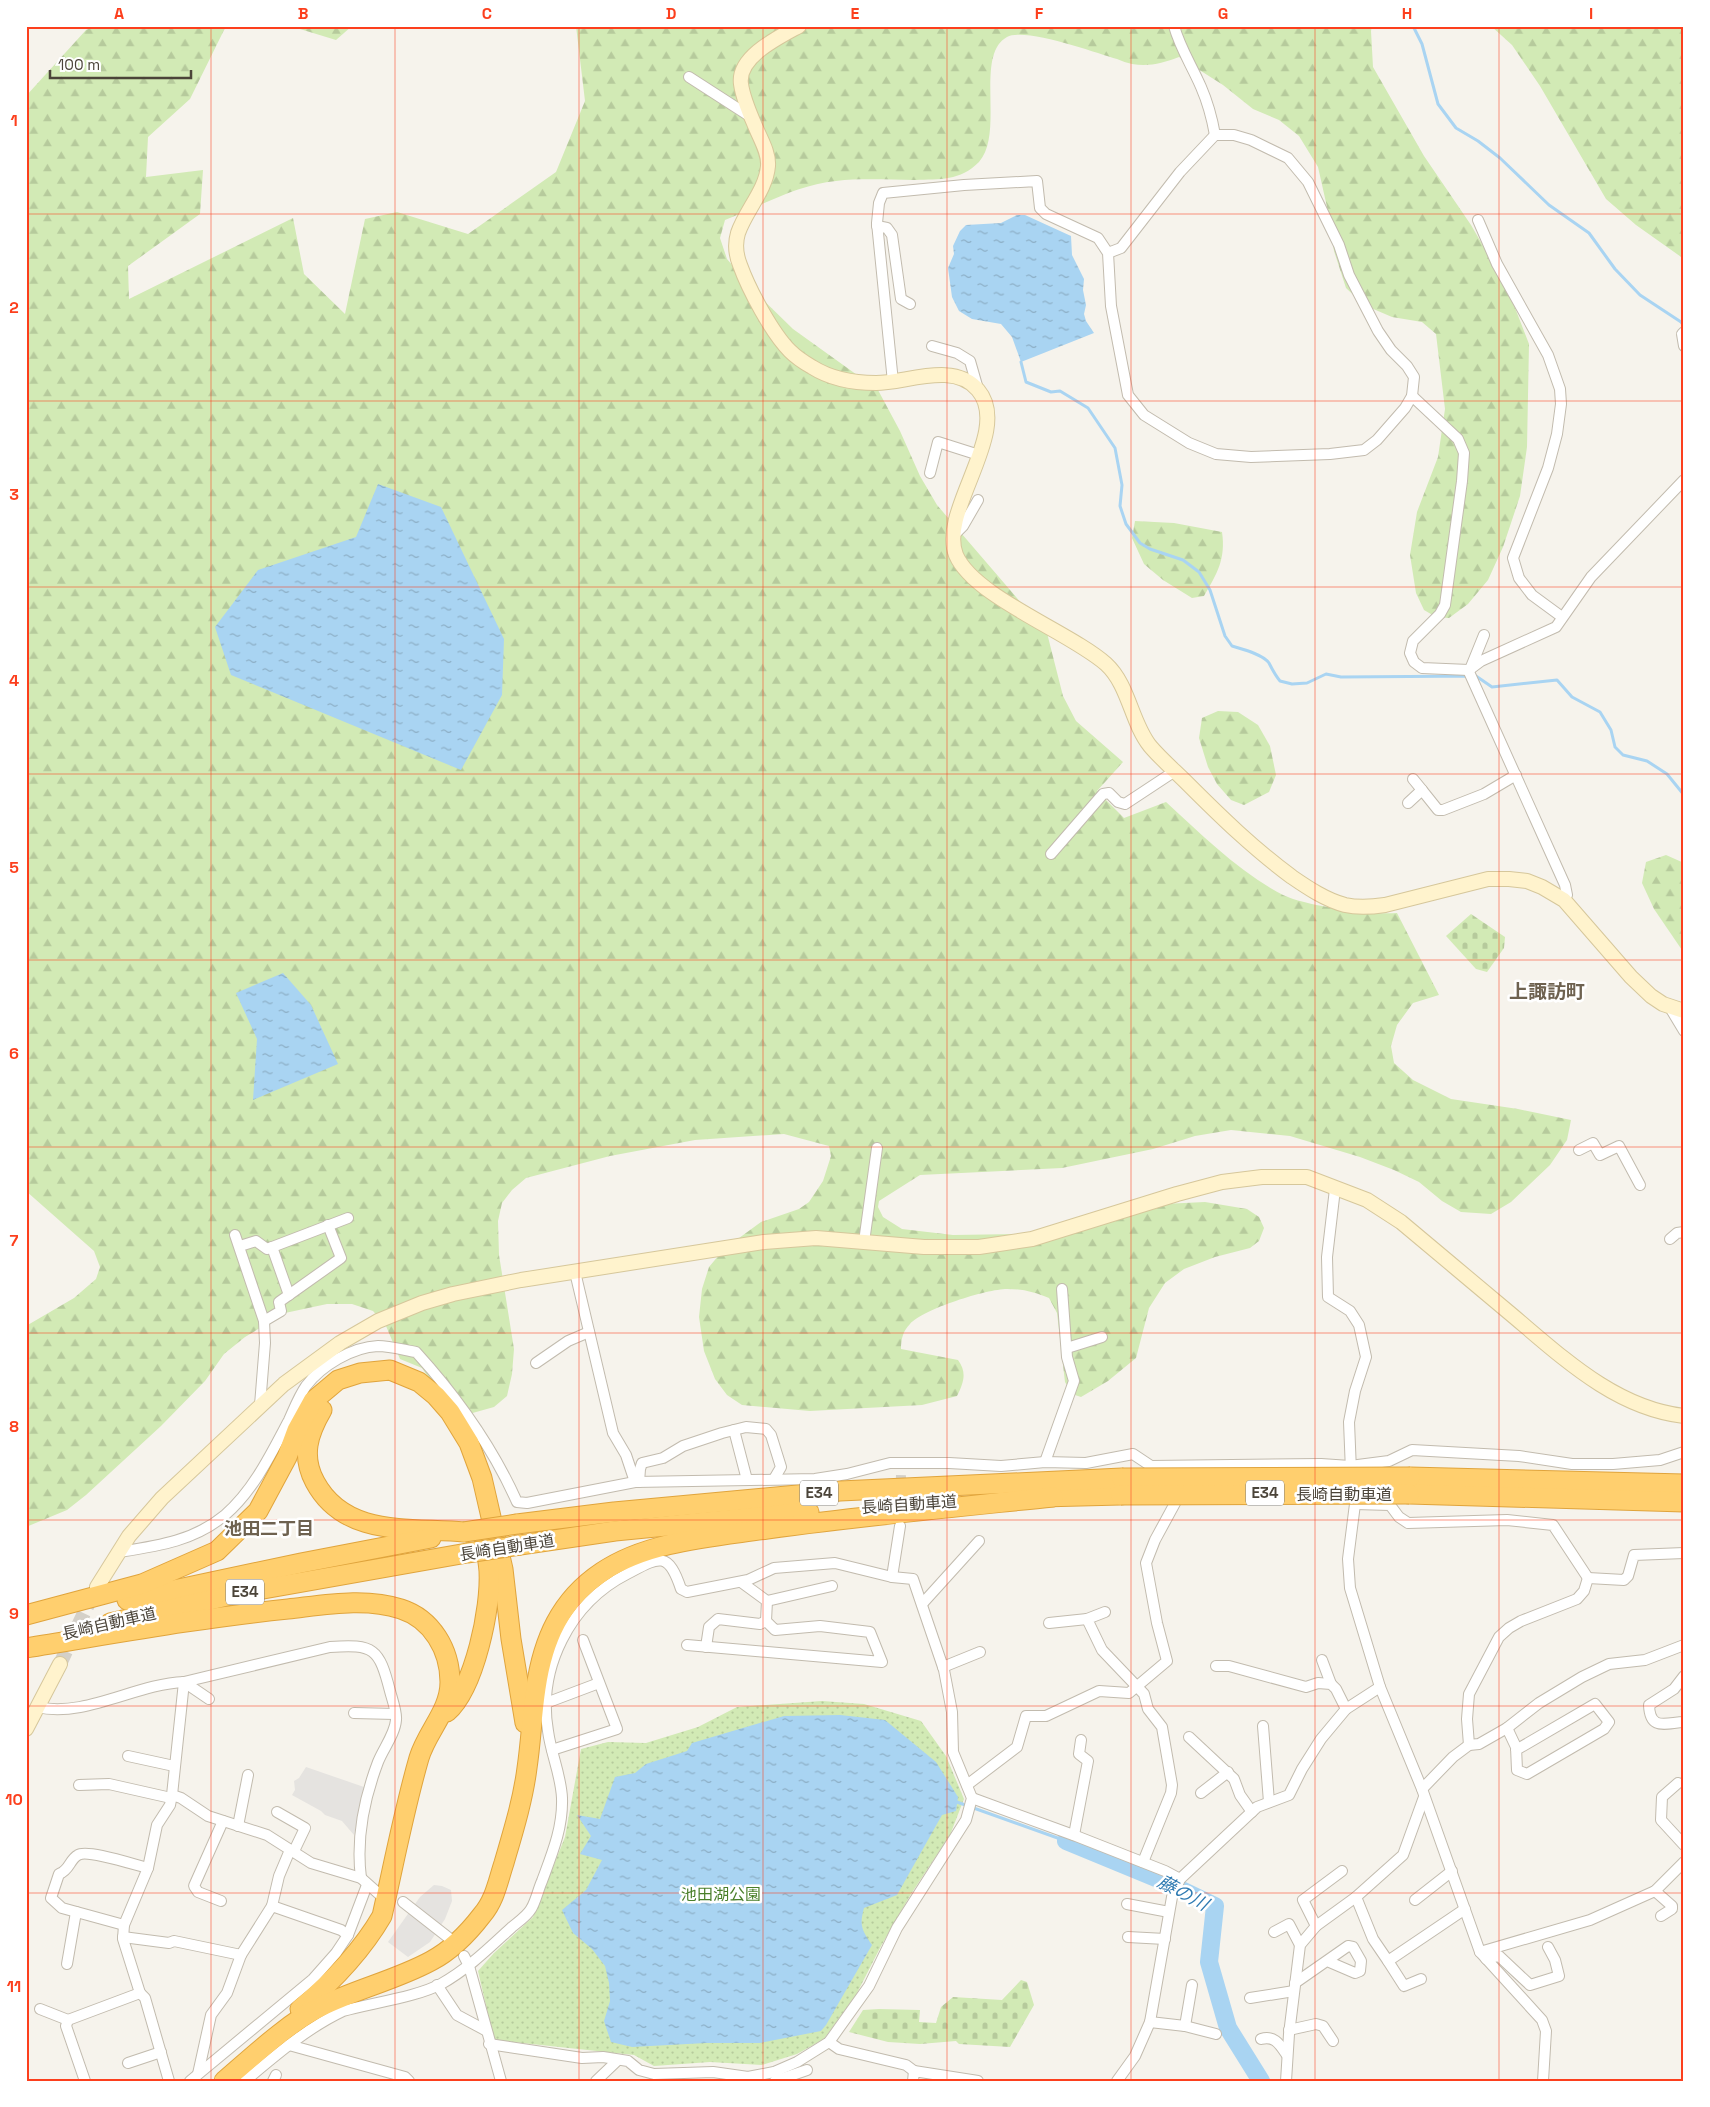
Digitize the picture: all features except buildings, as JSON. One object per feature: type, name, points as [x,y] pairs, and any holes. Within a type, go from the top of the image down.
[{"type":"highway","points":[[26,1615],[142,1584],[217,1551],[258,1511],[287,1457],[297,1430],[313,1401],[338,1380],[360,1372],[390,1370],[419,1382],[436,1396],[450,1412],[469,1443],[482,1478],[503,1569],[511,1640],[529,1744]]},
{"type":"highway","points":[[437,1721],[455,1705],[475,1661],[483,1632],[489,1572],[474,1480],[460,1449],[441,1417],[420,1396],[395,1384],[366,1383],[343,1391],[324,1407],[312,1427],[307,1449],[310,1472],[320,1492],[335,1508],[353,1519],[378,1526],[409,1530],[464,1532]]},
{"type":"highway","name":"長崎自動車道","points":[[26,1625],[152,1594],[240,1575],[464,1532],[614,1512],[840,1491],[1121,1486],[1684,1484]]},
{"type":"highway","name":"長崎自動車道","points":[[26,1644],[240,1593],[520,1545],[616,1531],[765,1515],[946,1502],[1053,1497],[1121,1486]]},
{"type":"highway","name":"長崎自動車道","points":[[1410,1486],[1684,1502]]},
{"type":"highway","points":[[224,2081],[316,2009],[353,1991],[414,1969],[433,1960],[447,1950],[482,1916],[493,1899],[523,1793],[540,1661],[548,1634],[563,1610],[580,1589],[603,1571],[656,1548],[717,1536],[885,1513],[1053,1497]]},
{"type":"highway","points":[[26,1648],[220,1616],[333,1604],[381,1604],[402,1609],[421,1619],[436,1634],[448,1656],[450,1683],[444,1710],[420,1755],[382,1916],[368,1939],[326,1986],[201,2079]]},
{"type":"street","points":[[799,26],[769,43],[750,59],[741,74],[740,82],[768,163],[765,180],[738,234],[736,249],[739,264],[764,314],[778,337],[791,352],[820,371],[851,382],[893,382],[934,375],[952,376],[978,389]]},
{"type":"street","points":[[1174,26],[1178,40],[1211,112],[1215,135]]},
{"type":"street","points":[[689,77],[752,117]]},
{"type":"street","points":[[893,382],[877,226],[879,203],[884,194],[964,185],[1037,181],[1040,208],[1046,214],[1098,238],[1108,253],[1111,306],[1128,395],[1144,415],[1189,443],[1216,454],[1251,457],[1330,454],[1364,450],[1385,432],[1405,408],[1412,396],[1414,377],[1408,366],[1391,350],[1378,331],[1348,275],[1339,245],[1308,182],[1288,158],[1252,140],[1234,135],[1215,135],[1180,172],[1122,248],[1108,253]]},
{"type":"street","points":[[1478,220],[1497,264],[1548,355],[1560,389],[1561,404],[1557,434],[1548,468],[1513,558],[1519,578],[1532,595],[1562,617]]},
{"type":"street","points":[[877,226],[887,228],[892,235],[901,299],[910,304]]},
{"type":"street","points":[[1684,332],[1682,334],[1684,346]]},
{"type":"street","points":[[932,346],[957,353],[970,361],[984,402],[987,418],[984,440],[953,530],[953,548],[960,564],[974,579],[1108,666],[1118,679],[1139,729],[1150,746],[1232,829],[1266,858],[1323,897],[1345,905],[1368,907],[1385,905],[1488,879],[1509,879],[1542,887],[1564,900],[1631,977],[1651,996],[1684,1012]]},
{"type":"street","points":[[1412,396],[1458,439],[1464,453],[1445,606],[1440,614],[1413,642],[1410,653],[1414,662],[1422,668],[1470,675]]},
{"type":"street","points":[[930,474],[938,442],[979,455]]},
{"type":"street","points":[[1470,675],[1481,661],[1556,627],[1591,577],[1684,480]]},
{"type":"street","points":[[953,536],[963,526],[978,500]]},
{"type":"street","points":[[1484,634],[1470,675],[1565,885],[1567,895],[1564,900]]},
{"type":"street","points":[[1051,854],[1103,794],[1109,793],[1118,802],[1124,804],[1175,770]]},
{"type":"street","points":[[1413,779],[1438,810],[1443,810],[1484,794],[1516,775]]},
{"type":"street","points":[[1408,803],[1422,790]]},
{"type":"street","points":[[1669,1006],[1684,1031]]},
{"type":"street","points":[[1579,1150],[1593,1144],[1600,1155],[1619,1146],[1640,1185]]},
{"type":"street","points":[[864,1242],[877,1148]]},
{"type":"street","points":[[97,1587],[129,1536],[162,1498],[284,1384],[340,1343],[378,1321],[422,1303],[453,1294],[521,1280],[764,1242],[816,1238],[924,1247],[979,1247],[1058,1232],[1195,1189],[1222,1182],[1262,1176],[1307,1177],[1334,1189],[1367,1200],[1401,1222],[1590,1378],[1628,1400],[1667,1414],[1684,1416]]},
{"type":"street","points":[[1334,1189],[1327,1257],[1328,1297],[1350,1311],[1359,1326],[1366,1358],[1355,1391],[1349,1422],[1350,1466],[1355,1504],[1348,1559],[1350,1588],[1380,1687],[1423,1793],[1483,1955],[1542,2020],[1546,2031],[1542,2081]]},
{"type":"street","points":[[240,1246],[256,1242],[267,1249],[348,1218]]},
{"type":"street","points":[[264,1321],[281,1311],[279,1302],[341,1258],[328,1225]]},
{"type":"street","points":[[1670,1239],[1677,1233],[1684,1232]]},
{"type":"street","points":[[235,1235],[264,1321],[265,1343],[260,1405]]},
{"type":"street","points":[[272,1247],[289,1295]]},
{"type":"street","points":[[575,1272],[613,1434],[626,1455],[637,1482]]},
{"type":"street","points":[[1046,1462],[1074,1382],[1068,1357],[1062,1289]]},
{"type":"street","points":[[536,1363],[568,1341],[589,1332]]},
{"type":"street","points":[[1068,1348],[1102,1337]]},
{"type":"street","points":[[119,1552],[178,1541],[202,1531],[225,1514],[245,1494],[278,1440],[306,1387],[319,1372],[340,1358],[377,1346],[416,1352],[463,1407],[496,1460],[517,1502],[527,1503],[637,1482],[815,1479],[901,1462],[1001,1466],[1046,1462],[1086,1464],[1133,1454],[1151,1466],[1321,1464],[1350,1466],[1389,1461],[1412,1450],[1519,1456],[1572,1464],[1613,1464],[1660,1460],[1684,1452]]},
{"type":"street","points":[[637,1482],[642,1463],[663,1458],[683,1446],[734,1430],[758,1427],[766,1429],[771,1435],[781,1467],[774,1479]]},
{"type":"street","points":[[734,1430],[747,1480]]},
{"type":"street","points":[[901,1462],[901,1474]]},
{"type":"street","points":[[967,1785],[1017,1747],[1026,1716],[1046,1716],[1099,1690],[1129,1693],[1167,1661],[1157,1623],[1146,1563],[1155,1540],[1195,1464]]},
{"type":"street","points":[[1355,1504],[1390,1505],[1399,1517],[1408,1523],[1507,1520],[1552,1525],[1588,1578]]},
{"type":"street","points":[[892,1578],[900,1526]]},
{"type":"street","points":[[922,1604],[979,1542]]},
{"type":"street","points":[[1588,1578],[1624,1580],[1628,1576],[1634,1555],[1684,1553]]},
{"type":"street","points":[[246,2081],[317,2024],[343,2011],[437,1985],[469,1966],[530,1910],[559,1836],[562,1799],[561,1780],[547,1730],[546,1703],[550,1675],[557,1650],[567,1627],[600,1590],[621,1576],[645,1564],[661,1560],[670,1563],[676,1572],[681,1589],[687,1592],[741,1582],[774,1568],[835,1563],[892,1578],[913,1579],[943,1667],[952,1712],[953,1752],[967,1785],[970,1804],[966,1820],[897,1928],[869,1986],[829,2042],[797,2062],[763,2078],[713,2072],[652,2077],[628,2061],[603,2057],[582,2058],[489,2044]]},
{"type":"street","points":[[1469,1745],[1467,1719],[1470,1694],[1499,1637],[1520,1621],[1577,1599],[1584,1590],[1588,1578]]},
{"type":"street","points":[[741,1582],[767,1601],[832,1586]]},
{"type":"street","points":[[688,1645],[882,1662],[870,1632],[820,1626],[775,1630],[766,1621],[767,1601]]},
{"type":"street","points":[[1049,1623],[1087,1619],[1105,1612]]},
{"type":"street","points":[[706,1647],[709,1627],[718,1619],[760,1624],[766,1621]]},
{"type":"street","points":[[1087,1619],[1102,1650],[1144,1694],[1148,1709],[1162,1727],[1172,1786],[1143,1862]]},
{"type":"street","points":[[552,1750],[617,1729],[583,1640]]},
{"type":"street","points":[[1286,2081],[1289,2030],[1300,1945],[1316,1926],[1356,1897],[1403,1855],[1423,1793],[1453,1757],[1469,1745],[1479,1744],[1507,1728],[1538,1703],[1582,1677],[1609,1664],[1645,1660],[1684,1645]]},
{"type":"street","points":[[37,1707],[52,1710],[83,1706],[166,1683],[184,1682],[330,1647],[354,1646],[376,1653],[383,1663],[396,1720],[372,1779],[359,1836],[358,1855],[364,1882],[348,1935],[336,1953],[313,1979],[201,2079]]},
{"type":"street","points":[[943,1667],[980,1652]]},
{"type":"street","points":[[1322,1660],[1331,1684],[1336,1689],[1346,1710]]},
{"type":"street","points":[[26,1729],[60,1664]]},
{"type":"street","points":[[1216,1666],[1229,1666],[1306,1687],[1318,1683],[1331,1684]]},
{"type":"street","points":[[1684,1676],[1674,1688],[1649,1705],[1653,1722],[1658,1724],[1684,1722]]},
{"type":"street","points":[[184,1682],[209,1699]]},
{"type":"street","points":[[169,2081],[146,1998],[140,1993],[123,1937],[124,1925],[148,1868],[157,1825],[170,1804],[172,1796],[184,1682]]},
{"type":"street","points":[[546,1703],[599,1683]]},
{"type":"street","points":[[1117,2081],[1135,2056],[1150,2022],[1172,1897],[1180,1880],[1257,1807],[1289,1795],[1302,1769],[1321,1739],[1346,1710],[1380,1687]]},
{"type":"street","points":[[1507,1728],[1516,1750],[1518,1770],[1527,1774],[1604,1729],[1609,1722],[1595,1704],[1516,1750]]},
{"type":"street","points":[[354,1712],[395,1714]]},
{"type":"street","points":[[1263,1726],[1269,1802]]},
{"type":"street","points":[[1189,1737],[1234,1779],[1240,1795],[1252,1812]]},
{"type":"street","points":[[1074,1836],[1088,1761],[1079,1754],[1081,1740]]},
{"type":"street","points":[[128,1756],[174,1766]]},
{"type":"street","points":[[1201,1793],[1228,1772]]},
{"type":"street","points":[[238,1826],[248,1775]]},
{"type":"street","points":[[1678,1783],[1662,1797],[1661,1820],[1684,1845]]},
{"type":"street","points":[[78,1785],[109,1784],[181,1798],[208,1816],[267,1835],[311,1863],[364,1882],[379,1894]]},
{"type":"street","points":[[970,1804],[1074,1836],[1143,1862],[1180,1880]]},
{"type":"street","points":[[201,2079],[211,2015],[227,1993],[241,1955],[272,1906],[279,1876],[305,1828],[277,1812]]},
{"type":"street","points":[[221,1901],[198,1892],[194,1886],[222,1821]]},
{"type":"street","points":[[124,1925],[62,1908],[51,1898],[59,1874],[66,1872],[75,1856],[80,1853],[99,1855],[148,1868]]},
{"type":"street","points":[[1483,1955],[1590,1920],[1654,1891],[1684,1862]]},
{"type":"street","points":[[1316,1926],[1303,1900],[1342,1871]]},
{"type":"street","points":[[1415,1900],[1452,1871]]},
{"type":"street","points":[[1654,1891],[1672,1906],[1672,1909],[1661,1916]]},
{"type":"street","points":[[1356,1897],[1374,1939],[1404,1986],[1421,1980]]},
{"type":"street","points":[[403,1902],[449,1938]]},
{"type":"street","points":[[1127,1904],[1169,1912]]},
{"type":"street","points":[[272,1906],[341,1930],[348,1935]]},
{"type":"street","points":[[1388,1961],[1465,1909]]},
{"type":"street","points":[[67,1964],[76,1912]]},
{"type":"street","points":[[1274,1932],[1289,1924],[1300,1945]]},
{"type":"street","points":[[123,1937],[170,1943],[174,1941],[241,1955]]},
{"type":"street","points":[[1128,1937],[1165,1939]]},
{"type":"street","points":[[1483,1955],[1500,1956],[1530,1985],[1559,1976],[1555,1960],[1548,1947]]},
{"type":"street","points":[[464,1956],[469,1966],[485,2030],[501,2081]]},
{"type":"street","points":[[1250,1998],[1294,1987],[1327,1961]]},
{"type":"street","points":[[437,1985],[457,2015],[485,2030]]},
{"type":"street","points":[[1185,2026],[1192,1986]]},
{"type":"street","points":[[40,2009],[68,2020],[140,1993]]},
{"type":"street","points":[[68,2020],[66,2026],[85,2081]]},
{"type":"street","points":[[1150,2022],[1185,2026],[1216,2034]]},
{"type":"street","points":[[1289,2030],[1316,2024],[1323,2026],[1333,2041]]},
{"type":"street","points":[[1261,2039],[1268,2036],[1275,2039],[1287,2055]]},
{"type":"street","points":[[829,2042],[839,2049],[906,2064],[914,2076],[978,2081]]},
{"type":"street","points":[[289,2045],[409,2081]]},
{"type":"street","points":[[128,2063],[161,2052]]},
{"type":"street","points":[[596,2081],[618,2060]]},
{"type":"street","points":[[775,2081],[807,2070]]},
{"type":"green space","points":[[95,26],[226,26],[190,99],[148,137],[146,177],[203,170],[200,214],[128,266],[129,299],[293,218],[304,274],[345,314],[365,219],[397,212],[468,234],[556,172],[585,101],[576,26],[1372,26],[1373,67],[1424,156],[1471,225],[1507,287],[1529,344],[1527,447],[1520,496],[1503,547],[1488,580],[1468,604],[1449,618],[1436,617],[1424,610],[1416,593],[1410,555],[1417,512],[1438,457],[1445,409],[1436,334],[1422,322],[1392,317],[1364,305],[1346,288],[1334,251],[1318,167],[1299,136],[1279,120],[1253,109],[1223,85],[1179,57],[1156,64],[1138,65],[1044,38],[1029,35],[1007,37],[997,46],[992,60],[990,77],[990,133],[986,149],[979,162],[972,168],[957,176],[941,179],[866,179],[821,183],[793,191],[725,220],[720,238],[727,259],[755,292],[793,329],[878,390],[900,431],[920,476],[937,505],[1047,633],[1063,696],[1076,721],[1123,762],[1097,791],[1124,818],[1166,802],[1236,864],[1283,895],[1307,903],[1339,909],[1371,913],[1397,913],[1439,995],[1413,1003],[1397,1025],[1391,1046],[1394,1063],[1413,1080],[1451,1099],[1518,1109],[1571,1120],[1567,1140],[1550,1165],[1511,1202],[1491,1214],[1461,1212],[1442,1201],[1419,1182],[1360,1157],[1290,1136],[1231,1130],[1195,1136],[1153,1149],[1062,1168],[920,1175],[879,1201],[878,1207],[883,1217],[902,1229],[953,1235],[1025,1234],[1163,1204],[1205,1202],[1247,1209],[1259,1217],[1264,1228],[1259,1241],[1250,1248],[1215,1257],[1184,1269],[1165,1283],[1149,1308],[1136,1358],[1108,1381],[1081,1397],[1072,1394],[1065,1382],[1057,1313],[1049,1298],[1028,1291],[1007,1289],[985,1292],[941,1306],[917,1318],[904,1332],[901,1349],[958,1360],[963,1369],[964,1377],[957,1396],[922,1405],[810,1411],[742,1405],[727,1395],[715,1379],[704,1351],[699,1317],[702,1289],[709,1267],[724,1249],[761,1222],[799,1209],[809,1202],[823,1181],[831,1156],[829,1146],[784,1134],[695,1140],[610,1156],[526,1178],[512,1190],[502,1203],[498,1221],[499,1255],[514,1349],[512,1374],[507,1396],[494,1407],[469,1414],[438,1392],[422,1368],[400,1359],[386,1326],[373,1311],[352,1304],[327,1304],[285,1313],[245,1337],[224,1354],[205,1381],[161,1426],[86,1495],[67,1510],[26,1527],[26,1326],[74,1298],[96,1279],[100,1267],[94,1251],[26,1191],[26,96],[86,30]]},
{"type":"green space","points":[[290,26],[352,26],[336,40]]},
{"type":"green space","points":[[1491,26],[1684,26],[1684,259],[1636,225],[1606,199],[1540,86],[1512,45]]},
{"type":"green space","points":[[1135,521],[1174,523],[1222,532],[1223,550],[1219,566],[1204,596],[1192,598],[1163,580],[1144,564],[1132,538]]},
{"type":"green space","points":[[1218,711],[1238,712],[1258,725],[1270,746],[1276,775],[1269,792],[1244,805],[1231,800],[1217,784],[1208,767],[1199,738],[1202,718]]},
{"type":"green space","points":[[1666,855],[1684,863],[1684,953],[1654,909],[1642,883],[1646,862]]},
{"type":"green space","points":[[1471,914],[1505,937],[1504,948],[1487,972],[1476,969],[1446,936]]},
{"type":"green space","name":"池田湖公園","points":[[822,1701],[864,1704],[921,1721],[946,1756],[964,1799],[950,1835],[911,1894],[856,1995],[824,2039],[797,2054],[762,2065],[710,2062],[654,2066],[634,2055],[494,2040],[478,1971],[494,1953],[533,1917],[565,1837],[581,1749],[608,1742],[646,1743],[698,1727],[737,1707]]},
{"type":"green space","points":[[1021,1980],[1027,1982],[1034,2005],[1010,2047],[959,2044],[956,2041],[920,2044],[888,2042],[849,2032],[863,2010],[920,2010],[919,2022],[936,2023],[941,2007],[953,1997],[1002,2000]]},
{"type":"shaded area","points":[[306,1767],[364,1787],[354,1835],[342,1821],[325,1815],[292,1795],[295,1790],[294,1781],[299,1778]]},
{"type":"shaded area","points":[[434,1885],[451,1890],[452,1901],[445,1919],[430,1942],[408,1957],[388,1942],[420,1897]]},
{"type":"water","points":[[1017,215],[1025,215],[1071,236],[1072,255],[1084,279],[1083,290],[1086,305],[1084,314],[1094,333],[1021,362],[1012,337],[1001,324],[972,319],[959,311],[952,297],[948,268],[954,254],[953,246],[960,231],[966,225],[1001,223]]},
{"type":"water","points":[[378,484],[441,507],[504,639],[502,695],[461,770],[231,675],[215,627],[258,570],[356,537]]},
{"type":"water","points":[[283,973],[311,1005],[338,1064],[253,1100],[257,1039],[236,993]]},
{"type":"water","name":"池田湖公園","points":[[840,1715],[885,1720],[936,1762],[958,1797],[956,1811],[942,1815],[897,1895],[864,1908],[862,1928],[872,1945],[826,2025],[821,2031],[760,2043],[706,2043],[632,2047],[611,2042],[604,2021],[610,2001],[609,1983],[605,1966],[592,1949],[573,1933],[562,1910],[586,1890],[602,1860],[580,1854],[591,1836],[577,1815],[600,1819],[615,1777],[635,1773],[646,1764],[687,1751],[692,1743],[784,1716]]},
{"type":"waterway","points":[[1413,26],[1422,44],[1438,104],[1456,128],[1478,141],[1500,158],[1549,205],[1589,233],[1615,269],[1640,295],[1681,322],[1684,326]]},
{"type":"waterway","points":[[1021,362],[1026,382],[1051,392],[1060,391],[1088,408],[1115,448],[1122,485],[1120,506],[1126,524],[1140,543],[1150,549],[1183,560],[1199,572],[1210,590],[1225,636],[1232,646],[1262,657],[1269,663],[1280,681],[1292,684],[1307,683],[1326,674],[1341,677],[1476,676],[1492,687],[1557,680],[1572,697],[1600,712],[1611,730],[1615,747],[1623,755],[1647,761],[1667,774],[1684,795]]},
{"type":"waterway","points":[[954,1801],[1066,1841]]},
{"type":"waterway","name":"藤の川","points":[[1066,1841],[1163,1881],[1215,1906],[1209,1962],[1228,2028],[1261,2081]]},
{"type":"tunnel","points":[[900,1515],[901,1474]]},
{"type":"tunnel","points":[[60,1664],[94,1592]]},
{"type":"district","name":"上諏訪町","points":[[1547,991]]},
{"type":"district","name":"池田二丁目","points":[[269,1529]]}]
